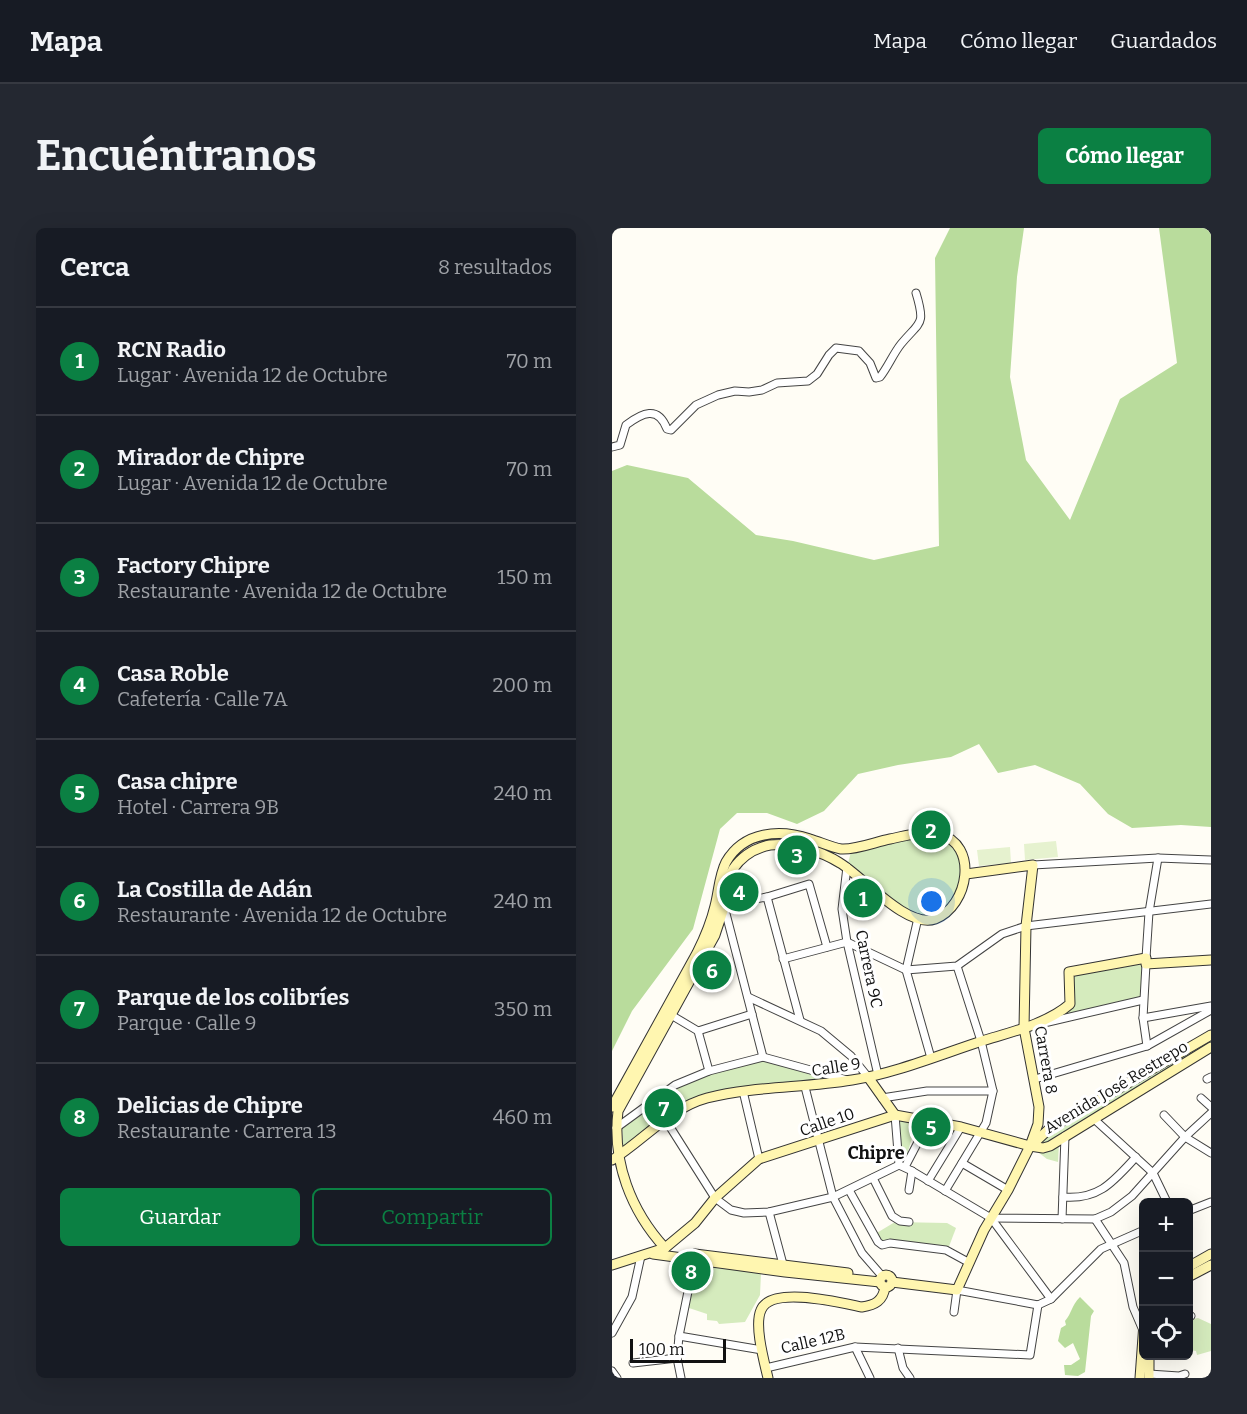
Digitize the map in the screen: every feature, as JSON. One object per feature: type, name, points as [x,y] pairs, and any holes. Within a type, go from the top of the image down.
[{"type":"main road","points":[[612,1107],[698,953],[720,905],[720,876],[735,849],[747,841],[773,832],[784,832],[808,838],[840,849],[917,834],[939,834],[946,836],[958,848],[966,874],[961,894],[948,911],[933,919],[918,918],[900,910],[846,867],[819,854],[794,846],[761,847],[740,860],[732,870],[710,945],[618,1111],[613,1129],[613,1159],[634,1207],[665,1248],[695,1257]]},
{"type":"main road","points":[[966,874],[1032,865]]},
{"type":"main road","name":"Carrera 8","points":[[957,1290],[968,1262],[1030,1146],[1038,1124],[1040,1107],[1024,1028],[1026,926],[1032,865]]},
{"type":"main road","points":[[1146,961],[1211,960]]},
{"type":"main road","name":"Calle 9","points":[[613,1159],[676,1112],[706,1098],[849,1081],[931,1058],[1024,1028],[1064,1008],[1070,1004],[1069,972],[1146,961]]},
{"type":"main road","name":"Avenida José Restrepo","points":[[1030,1146],[1050,1129],[1211,1035]]},
{"type":"main road","name":"Avenida José Restrepo","points":[[1030,1146],[1043,1148],[1050,1146],[1211,1047]]},
{"type":"main road","name":"Carrera 9C","points":[[873,1076],[882,1098],[895,1114]]},
{"type":"main road","points":[[895,1114],[961,1127],[1030,1146]]},
{"type":"main road","name":"Calle 10","points":[[665,1248],[695,1223],[716,1198],[759,1159],[895,1114]]},
{"type":"main road","points":[[646,1255],[650,1231]]},
{"type":"main road","points":[[612,1265],[665,1248]]},
{"type":"main road","points":[[1193,1264],[1211,1254]]},
{"type":"main road","points":[[646,1255],[695,1257],[873,1276],[884,1281],[957,1290]]},
{"type":"main road","points":[[1193,1275],[1211,1265]]},
{"type":"main road","name":"Calle 12B","points":[[766,1368],[759,1326],[761,1309],[767,1302],[778,1298],[799,1296],[862,1307],[872,1306],[880,1300],[884,1281]]},
{"type":"main road","points":[[1145,1360],[1146,1377]]},
{"type":"main road","points":[[1146,1377],[1148,1360]]},
{"type":"main road","points":[[766,1368],[768,1378]]},
{"type":"street","points":[[612,447],[620,445],[626,425],[648,413],[659,415],[664,420],[667,429],[671,430],[696,405],[718,395],[762,390],[777,383],[808,381],[818,374],[836,348],[859,351],[870,363],[876,378],[880,377],[901,345],[916,330],[920,322],[921,310],[916,293]]},
{"type":"street","points":[[1032,865],[1158,858],[1211,860]]},
{"type":"street","points":[[1147,1046],[1143,1000],[1149,912],[1158,858]]},
{"type":"street","name":"Carrera 9C","points":[[846,867],[842,909],[873,1076]]},
{"type":"street","points":[[764,1057],[720,905],[767,897],[809,884],[827,947]]},
{"type":"street","points":[[767,897],[800,1020]]},
{"type":"street","points":[[783,959],[847,942],[906,970],[957,966],[1002,934],[1026,926],[1211,904]]},
{"type":"street","points":[[918,918],[906,970],[931,1058]]},
{"type":"street","points":[[945,1191],[981,1133],[993,1092],[981,1041],[957,966]]},
{"type":"street","points":[[748,997],[821,1031],[873,1076]]},
{"type":"street","points":[[1024,1028],[1143,1000]]},
{"type":"street","points":[[1143,1017],[1211,1008]]},
{"type":"street","points":[[1035,1079],[1147,1046],[1211,1008]]},
{"type":"street","points":[[698,1031],[752,1014]]},
{"type":"street","points":[[671,1015],[698,1031],[709,1071]]},
{"type":"street","points":[[613,1129],[675,1085],[709,1071],[764,1057],[849,1081]]},
{"type":"street","points":[[805,1087],[832,1197],[862,1253],[884,1281]]},
{"type":"street","points":[[882,1098],[927,1091],[993,1092]]},
{"type":"street","points":[[743,1092],[759,1159]]},
{"type":"street","points":[[1201,1098],[1211,1107]]},
{"type":"street","points":[[991,1218],[1095,1220],[1111,1212],[1132,1196],[1185,1137],[1211,1113]]},
{"type":"street","points":[[895,1114],[909,1190]]},
{"type":"street","points":[[1164,1115],[1185,1137],[1211,1153]]},
{"type":"street","points":[[666,1119],[716,1198],[731,1210],[744,1213],[769,1212],[832,1197],[873,1178],[905,1168],[929,1121]]},
{"type":"street","points":[[1094,1119],[1153,1173],[1165,1198]]},
{"type":"street","points":[[928,1181],[961,1127]]},
{"type":"street","points":[[1062,1219],[1065,1136]]},
{"type":"street","points":[[1063,1197],[1078,1199],[1107,1187],[1136,1157]]},
{"type":"street","points":[[962,1163],[1008,1190]]},
{"type":"street","points":[[905,1168],[991,1218],[1051,1299]]},
{"type":"street","points":[[873,1178],[892,1216],[900,1221],[909,1221]]},
{"type":"street","points":[[849,1190],[878,1242],[882,1245],[890,1243],[946,1250],[968,1262]]},
{"type":"street","points":[[1193,1209],[1211,1202]]},
{"type":"street","points":[[769,1212],[784,1268]]},
{"type":"street","points":[[1095,1220],[1124,1263],[1133,1307],[1139,1318]]},
{"type":"street","points":[[957,1290],[1038,1305],[1051,1299],[1101,1250],[1139,1232]]},
{"type":"street","points":[[612,1333],[632,1297],[646,1255]]},
{"type":"street","points":[[681,1378],[677,1358],[679,1336],[695,1257]]},
{"type":"street","name":"Carrera 8","points":[[954,1312],[957,1290]]},
{"type":"street","name":"Calle 12B","points":[[766,1368],[855,1347],[1030,1355],[1038,1305]]},
{"type":"street","points":[[679,1336],[762,1350]]},
{"type":"street","points":[[855,1347],[870,1378]]},
{"type":"street","points":[[898,1348],[903,1368],[910,1378]]},
{"type":"street","points":[[633,1363],[677,1358]]},
{"type":"street","points":[[612,1371],[616,1378]]},
{"type":"street","points":[[1146,1377],[1185,1374]]},
{"type":"green space","points":[[950,228],[1024,228],[1017,277],[1010,377],[1026,460],[1070,520],[1120,399],[1177,363],[1159,228],[1211,228],[1211,827],[1181,825],[1132,828],[1108,814],[1080,784],[1035,765],[998,773],[979,744],[951,757],[858,774],[824,811],[797,824],[767,813],[737,813],[720,829],[693,929],[632,1011],[612,1051],[612,471],[627,465],[688,478],[756,535],[874,560],[939,546],[935,258]]},
{"type":"green space","points":[[925,832],[958,848],[964,885],[941,916],[918,918],[847,867],[852,848]]},
{"type":"green space","points":[[1056,841],[1058,857],[1025,860],[1024,844]]},
{"type":"green space","points":[[1010,847],[1011,863],[979,866],[977,850]]},
{"type":"green space","points":[[1146,956],[1143,1000],[1024,1028],[1071,1004],[1074,974]]},
{"type":"green space","points":[[1211,1040],[1211,1045],[1059,1143],[1058,1162],[1047,1159],[1030,1146],[1198,1046]]},
{"type":"green space","points":[[763,1057],[849,1081],[706,1098],[623,1147],[622,1125],[675,1085]]},
{"type":"green space","points":[[895,1115],[918,1118],[903,1168]]},
{"type":"green space","points":[[895,1222],[947,1223],[956,1228],[948,1249],[883,1244],[875,1234]]},
{"type":"green space","points":[[694,1265],[761,1273],[760,1295],[745,1322],[719,1324],[717,1321],[707,1320],[707,1314],[686,1307]]},
{"type":"green space","points":[[1080,1297],[1094,1311],[1091,1316],[1085,1372],[1078,1376],[1065,1375],[1064,1365],[1071,1365],[1080,1359],[1073,1343],[1065,1348],[1058,1341],[1061,1328],[1066,1325],[1065,1321]]},
{"type":"green space","points":[[1198,1318],[1211,1324],[1211,1351],[1197,1355],[1196,1351],[1193,1350],[1193,1319]]},
{"type":"place","name":"Mirador de Chipre","points":[[931,830]]},
{"type":"place","name":"Factory Chipre","points":[[797,855]]},
{"type":"place","name":"Casa Roble","points":[[739,892]]},
{"type":"place","name":"RCN Radio","points":[[863,898]]},
{"type":"place","name":"La Costilla de Adán","points":[[712,970]]},
{"type":"place","name":"Parque de los colibríes","points":[[664,1108]]},
{"type":"place","name":"Casa chipre","points":[[931,1127]]},
{"type":"place","name":"Delicias de Chipre","points":[[691,1271]]},
{"type":"district","name":"Chipre","points":[[876,1153]]}]
